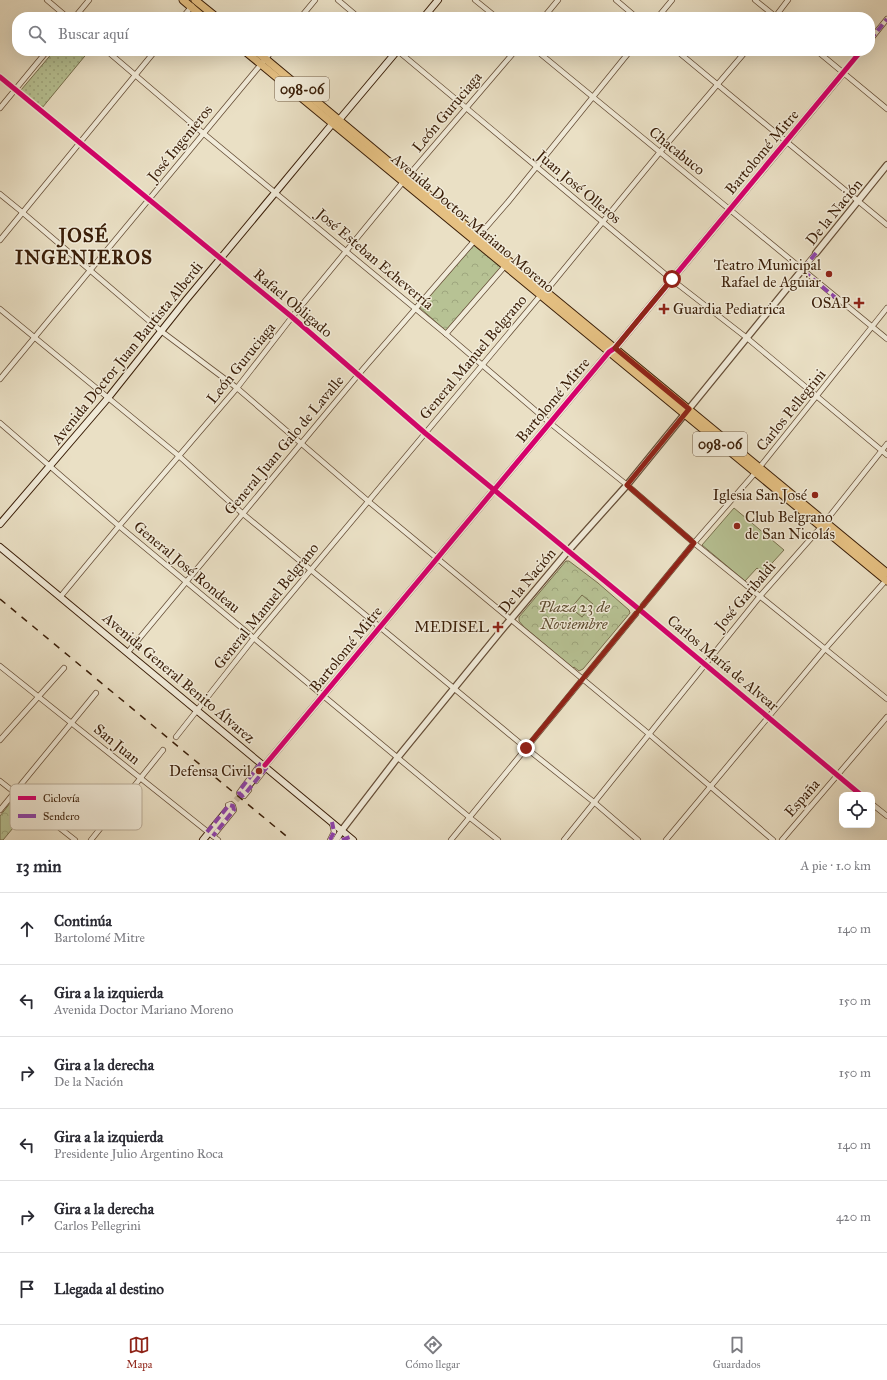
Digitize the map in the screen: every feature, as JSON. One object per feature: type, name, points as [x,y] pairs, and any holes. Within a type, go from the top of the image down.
[{"type":"main road","points":[[183,0],[197,12]]},
{"type":"main road","points":[[196,0],[210,12]]},
{"type":"main road","points":[[428,12],[438,0]]},
{"type":"main road","name":"Avenida Doctor Mariano Moreno","points":[[254,56],[263,61],[687,412]]},
{"type":"main road","name":"Avenida Doctor Mariano Moreno","points":[[260,56],[263,61]]},
{"type":"main road","name":"Avenida Doctor Juan Bautista Alberdi","points":[[0,524],[51,466],[276,193],[393,56]]},
{"type":"main road","name":"Avenida Doctor Mariano Moreno","points":[[476,238],[505,266],[543,294]]},
{"type":"main road","name":"098-06","points":[[687,412],[887,578]]},
{"type":"main road","name":"Avenida General Benito Álvarez","points":[[0,546],[352,839]]},
{"type":"main road","points":[[244,791],[264,765]]},
{"type":"main road","points":[[204,840],[230,807]]},
{"type":"main road","points":[[336,840],[342,830]]},
{"type":"street","points":[[47,0],[61,12]]},
{"type":"street","points":[[79,12],[89,0]]},
{"type":"street","points":[[187,12],[196,0]]},
{"type":"street","points":[[305,12],[315,0]]},
{"type":"street","points":[[338,0],[352,12]]},
{"type":"street","points":[[475,0],[490,12]]},
{"type":"street","points":[[548,12],[558,0]]},
{"type":"street","points":[[616,0],[630,12]]},
{"type":"street","points":[[662,12],[672,0]]},
{"type":"street","points":[[755,0],[770,12]]},
{"type":"street","points":[[780,12],[788,0]]},
{"type":"street","points":[[875,34],[887,19]]},
{"type":"street","points":[[0,108],[43,56]]},
{"type":"street","name":"José Esteban Echeverría","points":[[113,56],[203,133],[446,334],[550,423],[627,485],[694,543],[761,595],[887,699]]},
{"type":"street","points":[[0,240],[151,56]]},
{"type":"street","name":"José Ingenieros","points":[[0,379],[268,56]]},
{"type":"street","name":"Juan José Olleros","points":[[403,56],[602,222],[746,338],[887,455]]},
{"type":"street","name":"León Guruciaga","points":[[61,596],[237,388],[346,251],[511,56]]},
{"type":"street","name":"Chacabuco","points":[[543,56],[887,339]]},
{"type":"street","name":"General Juan Galo de Lavalle","points":[[128,652],[300,443],[536,167],[626,56]]},
{"type":"street","points":[[682,56],[887,225]]},
{"type":"street","name":"General Manuel Belgrano","points":[[176,737],[254,638],[742,56]]},
{"type":"street","points":[[823,56],[887,109]]},
{"type":"street","name":"Bartolomé Mitre","points":[[264,765],[436,558],[787,142],[857,56]]},
{"type":"street","name":"Rafael Obligado","points":[[0,77],[292,317],[425,433],[568,551]]},
{"type":"street","name":"De la Nación","points":[[342,830],[398,757],[568,551],[627,485],[887,165]]},
{"type":"street","points":[[0,194],[90,269],[161,331],[237,388],[368,501],[649,734],[773,840]]},
{"type":"street","points":[[446,334],[505,266]]},
{"type":"street","name":"Carlos Pellegrini","points":[[451,840],[694,543],[757,471],[887,308]]},
{"type":"street","points":[[0,309],[179,456],[242,513],[638,840]]},
{"type":"street","name":"General José Rondeau","points":[[0,423],[119,526],[398,757],[469,818],[498,840]]},
{"type":"street","name":"José Garibaldi","points":[[564,840],[761,595],[823,524],[887,444]]},
{"type":"street","name":"Carlos María de Alvear","points":[[568,551],[858,792]]},
{"type":"street","points":[[666,840],[825,649],[887,578]]},
{"type":"street","name":"San Juan","points":[[0,666],[218,840]]},
{"type":"street","points":[[0,740],[64,668]]},
{"type":"street","points":[[21,784],[96,693]]},
{"type":"street","name":"España","points":[[782,840],[887,717]]},
{"type":"street","points":[[135,784],[163,750]]},
{"type":"street","points":[[264,765],[245,794],[242,796],[239,791],[264,765]]},
{"type":"street","points":[[0,781],[10,790]]},
{"type":"street","points":[[0,810],[10,798]]},
{"type":"street","points":[[229,805],[233,806],[234,810],[210,834],[229,805]]},
{"type":"street","points":[[875,806],[887,816]]},
{"type":"street","points":[[330,840],[334,832],[332,822]]},
{"type":"street","points":[[62,830],[75,840]]},
{"type":"street","points":[[91,840],[99,830]]},
{"type":"street","points":[[342,840],[352,839]]},
{"type":"green space","points":[[50,56],[85,56],[42,108],[21,90]]},
{"type":"green space","points":[[475,244],[502,267],[446,331],[419,307]]},
{"type":"green space","name":"Club Belgrano de San Nicolás","points":[[734,508],[784,550],[763,573],[757,568],[745,581],[702,545]]},
{"type":"green space","name":"Plaza 23 de Noviembre","points":[[566,561],[569,561],[598,583],[629,610],[630,613],[583,669],[579,671],[574,667],[573,668],[524,627],[519,621],[519,617]]},
{"type":"green space","points":[[582,595],[593,604],[582,617],[571,608]]},
{"type":"green space","points":[[10,803],[10,830],[11,830],[3,840],[0,840],[0,816]]},
{"type":"tunnel","points":[[230,807],[244,791]]},
{"type":"railway","points":[[0,599],[291,840]]},
{"type":"marked path","points":[[875,34],[887,19]]},
{"type":"marked path","points":[[816,253],[802,270],[837,299]]},
{"type":"marked path","points":[[261,763],[239,791],[242,796],[267,767]]},
{"type":"marked path","points":[[207,832],[229,805],[233,806],[234,810],[213,836]]},
{"type":"marked path","points":[[330,840],[334,832],[332,822]]},
{"type":"marked path","points":[[342,840],[350,837]]},
{"type":"cycle path","points":[[265,765],[609,352],[615,348],[857,56]]},
{"type":"cycle path","points":[[0,77],[292,317],[425,433],[857,792]]},
{"type":"place","name":"Teatro Municipal Rafael de Aguiar","points":[[829,274]]},
{"type":"place","name":"OSAP","points":[[859,303]]},
{"type":"place","name":"Guardia Pediatrica","points":[[664,309]]},
{"type":"place","name":"Iglesia San José","points":[[815,495]]},
{"type":"place","name":"Club Belgrano de San Nicolás","points":[[737,526]]},
{"type":"place","name":"MEDISEL","points":[[498,627]]},
{"type":"place","name":"Defensa Civil","points":[[259,771]]},
{"type":"district","name":"JOSÉ INGENIEROS","points":[[84,246]]},
{"type":"route","points":[[526,748],[694,543],[627,485],[689,409],[615,348],[672,279]]}]
